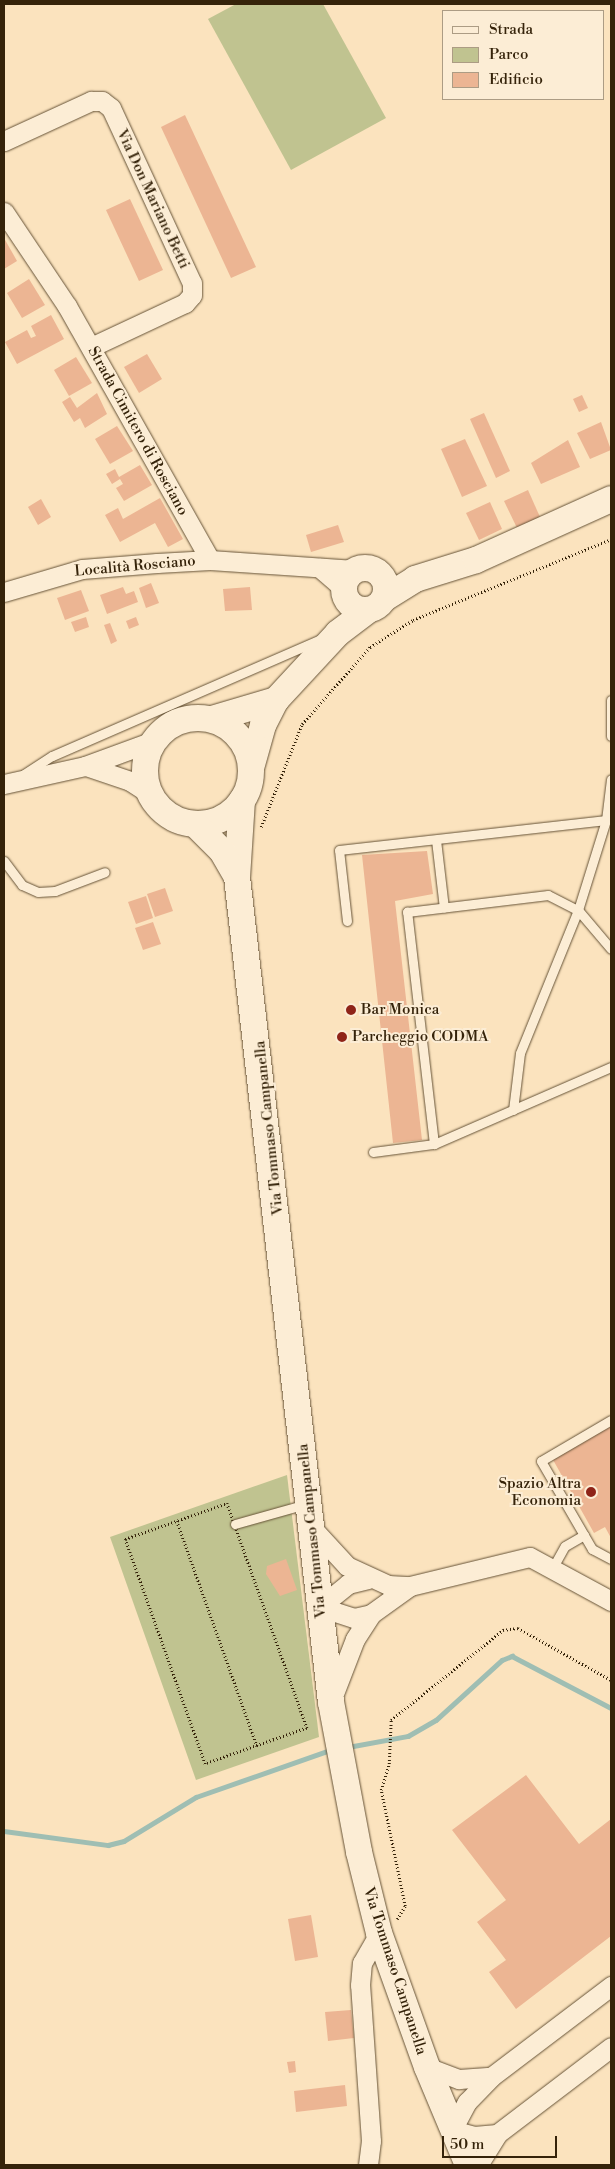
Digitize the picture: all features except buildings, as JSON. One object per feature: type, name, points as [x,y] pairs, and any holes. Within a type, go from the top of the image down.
[{"type":"main road","points":[[276,700],[212,719],[179,721],[153,741],[145,762],[150,794],[173,818],[194,824],[226,816],[242,800],[251,768],[276,700],[338,634],[363,590],[415,579],[476,560],[611,499]]},
{"type":"main road","points":[[212,719],[240,738],[251,768]]},
{"type":"main road","name":"Via Tommaso Campanella","points":[[242,800],[237,877],[267,1106],[331,1702],[342,1764],[427,2067],[468,2165]]},
{"type":"main road","name":"Via Tommaso Campanella","points":[[194,824],[222,851],[237,877]]},
{"type":"street","name":"Via Don Mariano Betti","points":[[4,141],[91,101],[102,101],[111,108],[192,283],[192,294],[185,303],[90,347]]},
{"type":"street","name":"Strada Cimitero di Rosciano","points":[[4,212],[90,347],[210,560]]},
{"type":"street","points":[[210,560],[319,568],[363,590]]},
{"type":"street","name":"Località Rosciano","points":[[4,592],[82,569],[210,560]]},
{"type":"street","points":[[9,782],[84,766],[153,741]]},
{"type":"street","points":[[84,766],[123,778],[150,794]]},
{"type":"street","points":[[310,1515],[328,1550],[368,1579]]},
{"type":"street","points":[[331,1702],[355,1639],[371,1614],[410,1586],[530,1557],[611,1601]]},
{"type":"street","points":[[320,1607],[348,1584],[368,1579],[410,1586]]},
{"type":"street","points":[[320,1607],[354,1618],[371,1614]]},
{"type":"street","points":[[368,2165],[371,2141],[360,1985],[362,1963],[388,1926]]},
{"type":"street","points":[[497,2134],[474,2136],[452,2130],[467,2102],[490,2078],[611,1986]]},
{"type":"street","points":[[478,2165],[497,2134],[611,2047]]},
{"type":"street","points":[[427,2067],[459,2080],[490,2078]]},
{"type":"lane","points":[[9,782],[61,752],[304,643],[338,634]]},
{"type":"lane","points":[[611,700],[611,736]]},
{"type":"lane","points":[[513,1110],[520,1053],[578,910],[606,820],[611,779]]},
{"type":"lane","points":[[347,921],[339,850],[606,820]]},
{"type":"lane","points":[[436,840],[444,908]]},
{"type":"lane","points":[[4,861],[22,885],[38,892],[55,890],[105,872]]},
{"type":"lane","points":[[434,1144],[407,912],[548,895],[578,910],[611,949]]},
{"type":"lane","points":[[373,1152],[434,1144],[611,1068]]},
{"type":"lane","points":[[611,1420],[541,1461],[592,1549],[611,1559]]},
{"type":"lane","points":[[234,1524],[281,1507],[310,1515]]},
{"type":"lane","points":[[552,1569],[565,1546],[584,1535]]},
{"type":"path","points":[[259,833],[302,724],[370,647],[413,620],[611,539]]},
{"type":"path","points":[[227,1503],[307,1728],[205,1764],[125,1539],[177,1521],[227,1503]]},
{"type":"path","points":[[177,1521],[257,1746]]},
{"type":"path","points":[[388,1926],[405,1906],[381,1790],[390,1754],[388,1727],[503,1630],[518,1628],[611,1680]]},
{"type":"green space","points":[[236,4],[323,4],[386,118],[291,170],[208,19]]},
{"type":"green space","points":[[287,1475],[319,1737],[196,1780],[110,1537]]},
{"type":"waterway","points":[[348,1747],[408,1736],[436,1720],[502,1660],[512,1656],[611,1708]]},
{"type":"waterway","points":[[4,1831],[108,1845],[124,1841],[196,1797],[330,1750]]},
{"type":"place","name":"Bar Monica","points":[[351,1010]]},
{"type":"place","name":"Parcheggio CODMA","points":[[342,1037]]},
{"type":"place","name":"Spazio Altra Economia","points":[[591,1492]]}]
